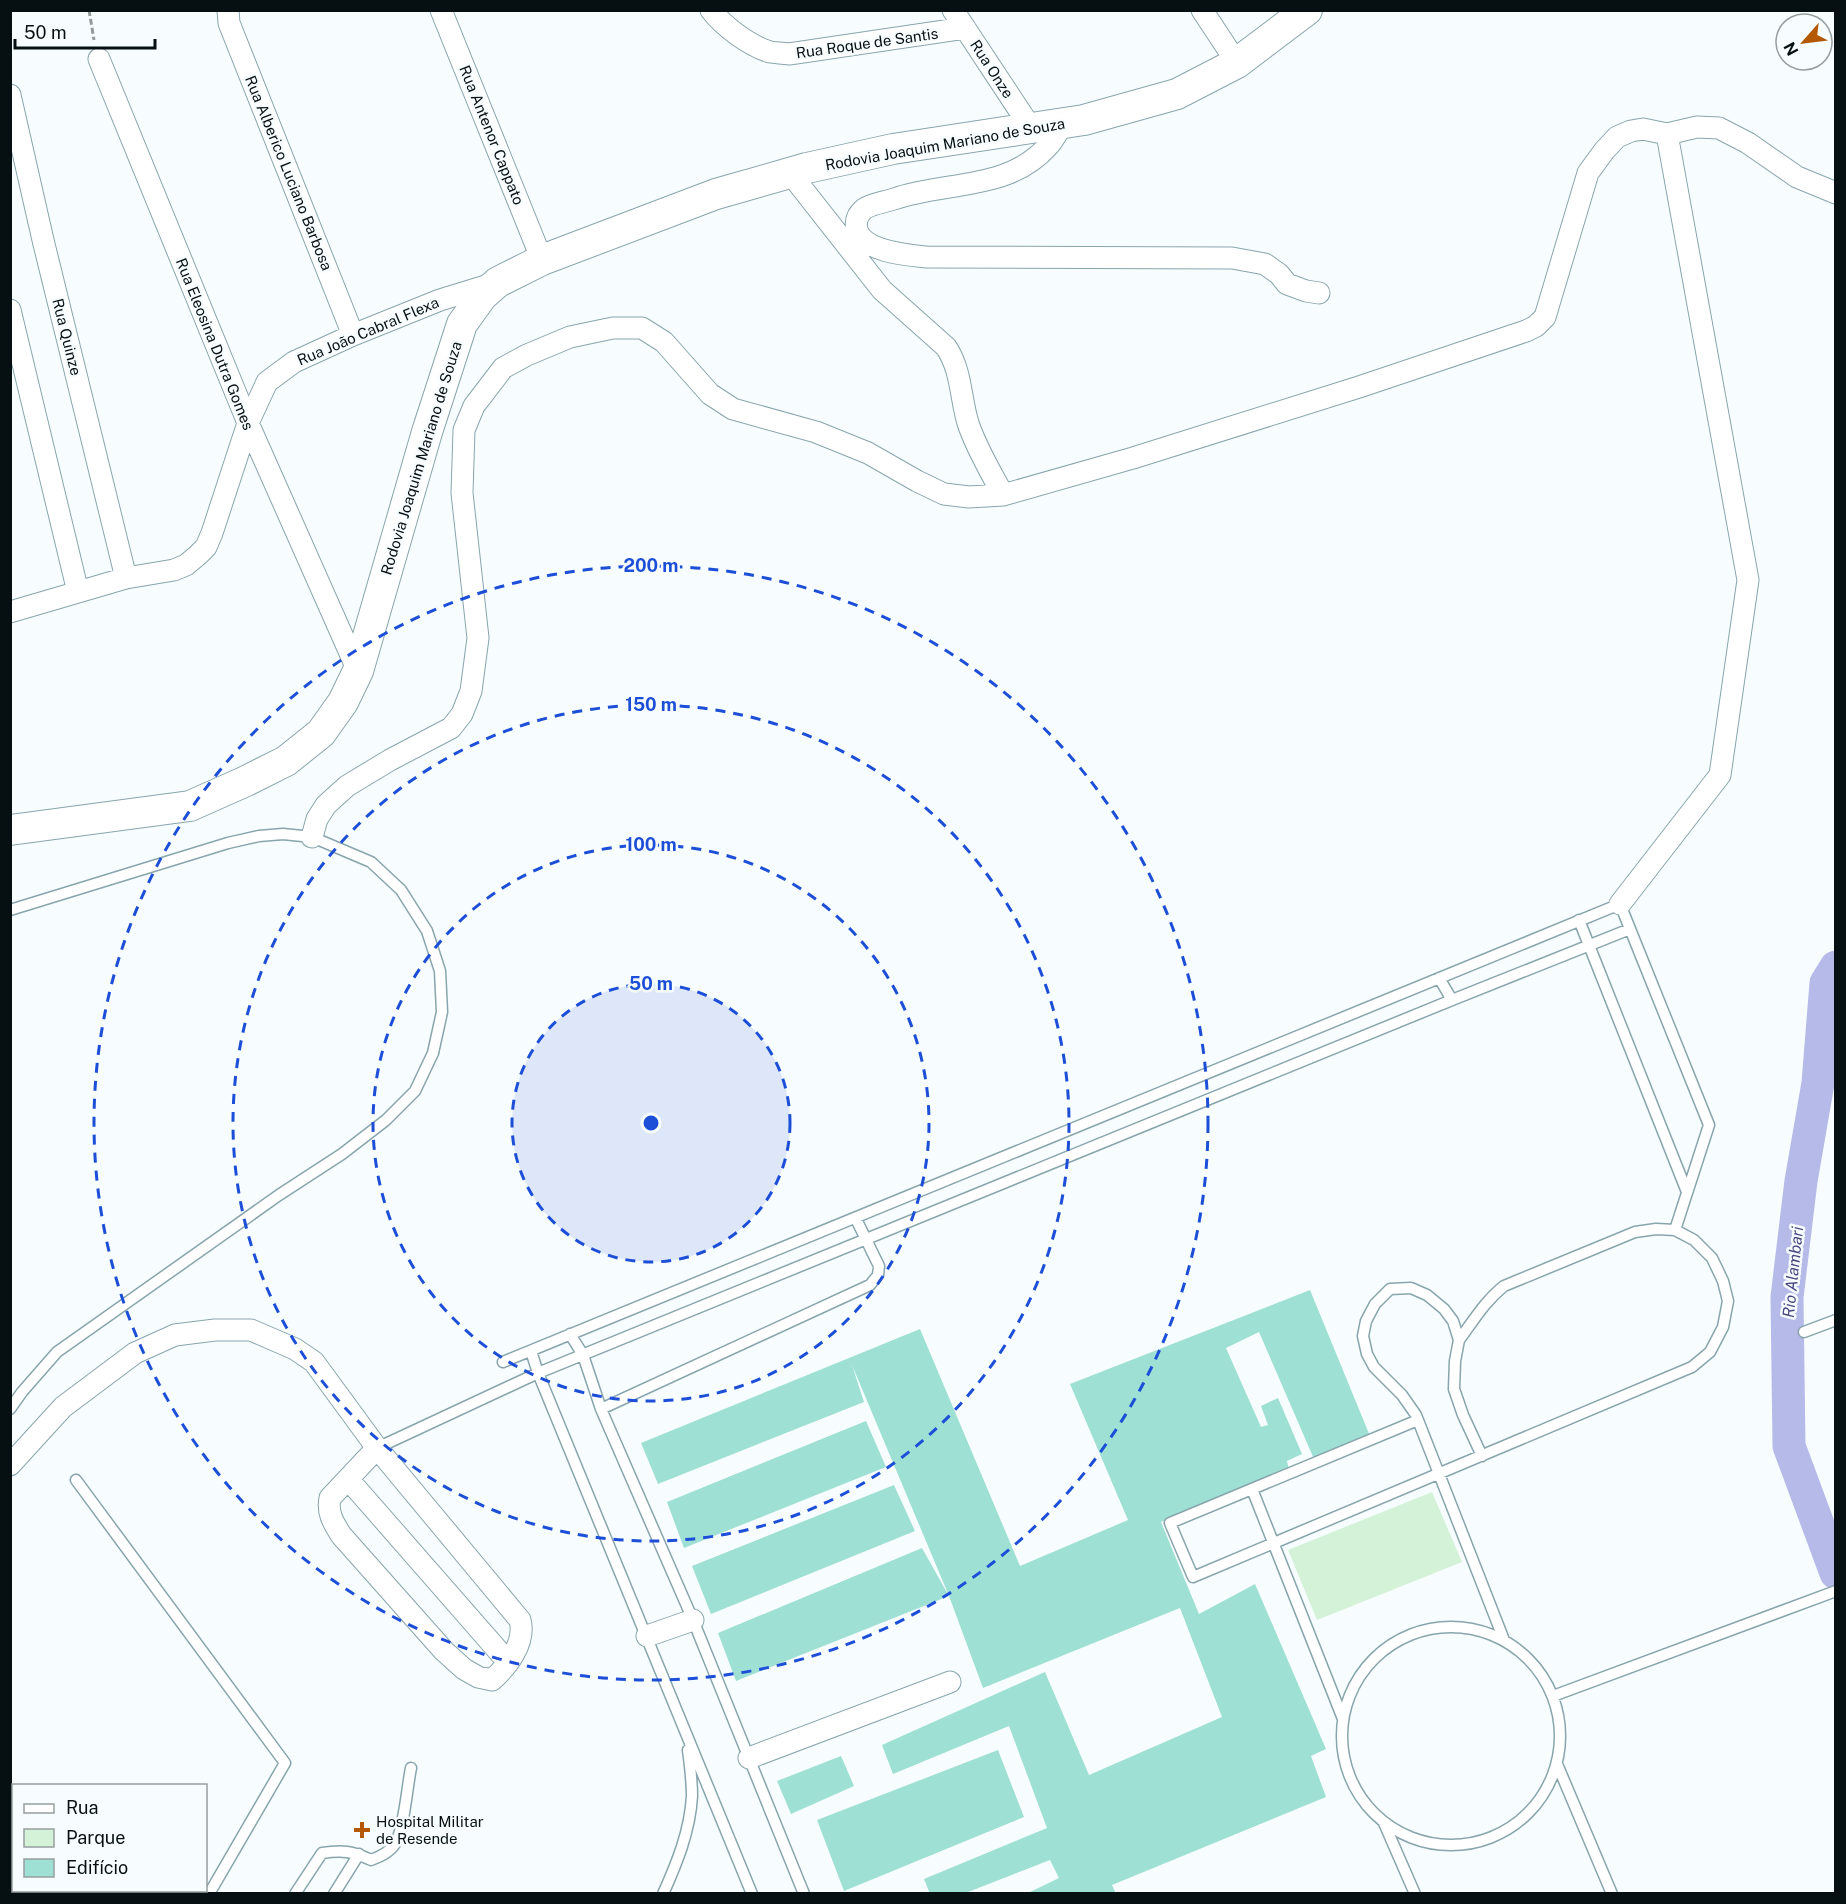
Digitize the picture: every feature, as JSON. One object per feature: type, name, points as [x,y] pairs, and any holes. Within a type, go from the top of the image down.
[{"type":"main road","name":"Rodovia Joaquim Mariano de Souza","points":[[10,830],[190,806],[286,761],[321,733],[343,702],[358,671],[427,432],[462,324],[482,296],[498,282],[542,260],[716,194],[790,173],[893,149],[1084,120],[1177,94],[1237,63],[1307,10]]},
{"type":"street","name":"Rua Alberico Luciano Barbosa","points":[[228,10],[229,23],[353,335]]},
{"type":"street","name":"Rua Antenor Cappato","points":[[441,10],[542,260]]},
{"type":"street","name":"Rua Roque de Santis","points":[[711,10],[720,22],[743,38],[769,51],[789,54],[959,19]]},
{"type":"street","points":[[1202,10],[1237,63]]},
{"type":"street","name":"Rua Onze","points":[[959,19],[1031,128]]},
{"type":"street","name":"Rua Eleosina Dutra Gomes","points":[[99,59],[248,423],[358,671]]},
{"type":"street","name":"Rua Quinze","points":[[10,95],[126,578]]},
{"type":"street","points":[[1063,123],[1049,146],[1030,163],[1010,174],[978,183],[907,194],[864,209],[856,218],[859,235],[871,244],[897,255],[926,257],[1232,258],[1265,264],[1279,274],[1287,284],[1319,293]]},
{"type":"street","points":[[312,837],[317,819],[326,806],[347,786],[451,728],[462,714],[471,691],[478,638],[462,493],[464,430],[474,406],[503,368],[527,355],[570,337],[613,328],[642,328],[664,342],[710,394],[733,409],[816,432],[868,453],[916,481],[944,494],[969,497],[1003,495],[1133,458],[1359,387],[1511,337],[1536,326],[1545,317],[1588,173],[1617,137],[1631,131],[1643,129],[1667,134],[1697,126],[1719,128],[1748,143],[1797,177],[1836,193]]},
{"type":"street","points":[[1620,904],[1720,775],[1748,580],[1667,134]]},
{"type":"street","points":[[790,173],[882,290],[952,356],[960,377],[968,423],[1003,495]]},
{"type":"street","name":"Rua João Cabral Flexa","points":[[10,612],[126,578],[174,570],[186,565],[206,547],[248,423],[267,382],[294,362],[353,335],[440,300],[498,282]]},
{"type":"street","points":[[10,310],[78,592]]},
{"type":"street","points":[[10,1465],[63,1407],[135,1353],[175,1335],[215,1330],[251,1330],[295,1348],[314,1362],[377,1448],[520,1620],[522,1637],[508,1662],[492,1680],[478,1677],[464,1669],[444,1651],[341,1535],[331,1520],[328,1507],[330,1498],[377,1448]]},
{"type":"street","points":[[348,1479],[508,1662]]},
{"type":"street","points":[[647,1636],[693,1620]]},
{"type":"street","points":[[749,1758],[950,1682]]},
{"type":"lane","points":[[10,910],[228,843],[259,836],[283,834],[312,837],[371,862],[401,890],[427,931],[440,971],[442,1012],[433,1053],[415,1091],[386,1120],[342,1154],[269,1202],[57,1352],[10,1409]]},
{"type":"lane","points":[[503,1362],[1620,904],[1709,1125],[1675,1230]]},
{"type":"lane","points":[[1579,921],[1688,1192]]},
{"type":"lane","points":[[377,1448],[538,1373],[1630,929]]},
{"type":"lane","points":[[1439,978],[1452,1000]]},
{"type":"lane","points":[[601,1409],[870,1285],[878,1275],[879,1266],[856,1219]]},
{"type":"lane","points":[[1418,1420],[1170,1523],[1193,1577],[1482,1456],[1692,1367],[1710,1352],[1723,1327],[1728,1301],[1723,1281],[1712,1258],[1694,1240],[1675,1230],[1656,1229],[1635,1232],[1504,1286],[1490,1297],[1459,1340],[1455,1361],[1454,1389],[1482,1456]]},
{"type":"lane","points":[[1459,1340],[1453,1321],[1444,1309],[1426,1295],[1411,1288],[1390,1289],[1375,1304],[1366,1321],[1363,1336],[1367,1354],[1374,1367],[1402,1395],[1418,1420],[1504,1640]]},
{"type":"lane","points":[[1804,1332],[1836,1320]]},
{"type":"lane","points":[[570,1334],[583,1355],[601,1409],[693,1620],[804,1893]]},
{"type":"lane","points":[[531,1351],[538,1373],[752,1893]]},
{"type":"lane","points":[[76,1480],[285,1763],[209,1893]]},
{"type":"lane","points":[[1252,1489],[1343,1719]]},
{"type":"lane","points":[[1553,1696],[1836,1591]]},
{"type":"lane","points":[[1436,1627],[1460,1627],[1471,1628],[1504,1640],[1533,1664],[1553,1696],[1560,1730],[1557,1764],[1542,1797],[1518,1823],[1486,1840],[1451,1846],[1416,1840],[1384,1823],[1364,1802],[1349,1776],[1342,1748],[1343,1719],[1353,1685],[1374,1657],[1403,1637],[1436,1627]]},
{"type":"lane","points":[[663,1893],[677,1864],[686,1833],[692,1796],[686,1735]]},
{"type":"lane","points":[[1557,1764],[1612,1893]]},
{"type":"lane","points":[[295,1893],[322,1853],[342,1850],[359,1854],[370,1860],[384,1855],[394,1845],[402,1824],[411,1768]]},
{"type":"lane","points":[[1384,1823],[1415,1893]]},
{"type":"lane","points":[[334,1893],[359,1854]]},
{"type":"path","points":[[89,10],[99,59]]},
{"type":"green space","points":[[1432,1492],[1462,1562],[1317,1620],[1288,1550]]},
{"type":"building","points":[[1310,1290],[1370,1436],[1314,1459],[1259,1332],[1226,1348],[1261,1427],[1268,1425],[1261,1406],[1278,1398],[1302,1454],[1287,1461],[1289,1470],[1161,1522],[1199,1614],[1255,1584],[1326,1749],[1311,1756],[1326,1797],[1112,1885],[1116,1894],[1026,1894],[1059,1878],[1050,1860],[963,1894],[930,1894],[924,1879],[1047,1828],[1009,1726],[893,1774],[882,1745],[1045,1672],[1089,1775],[1222,1717],[1180,1608],[983,1688],[949,1596],[852,1365],[864,1402],[658,1484],[641,1443],[920,1329],[1020,1566],[1128,1520],[1070,1384]]},
{"type":"building","points":[[866,1421],[886,1467],[684,1548],[667,1502]]},
{"type":"building","points":[[894,1485],[915,1531],[711,1614],[692,1566]]},
{"type":"building","points":[[922,1548],[949,1596],[736,1681],[718,1633]]},
{"type":"building","points":[[998,1750],[1024,1817],[844,1891],[817,1820]]},
{"type":"building","points":[[841,1756],[854,1786],[791,1814],[777,1781]]},
{"type":"waterway","name":"Rio Alambari","points":[[1836,967],[1826,983],[1818,1083],[1801,1181],[1787,1297],[1789,1446],[1836,1573]]},
{"type":"place","name":"Hospital Militar de Resende","points":[[362,1830]]}]
